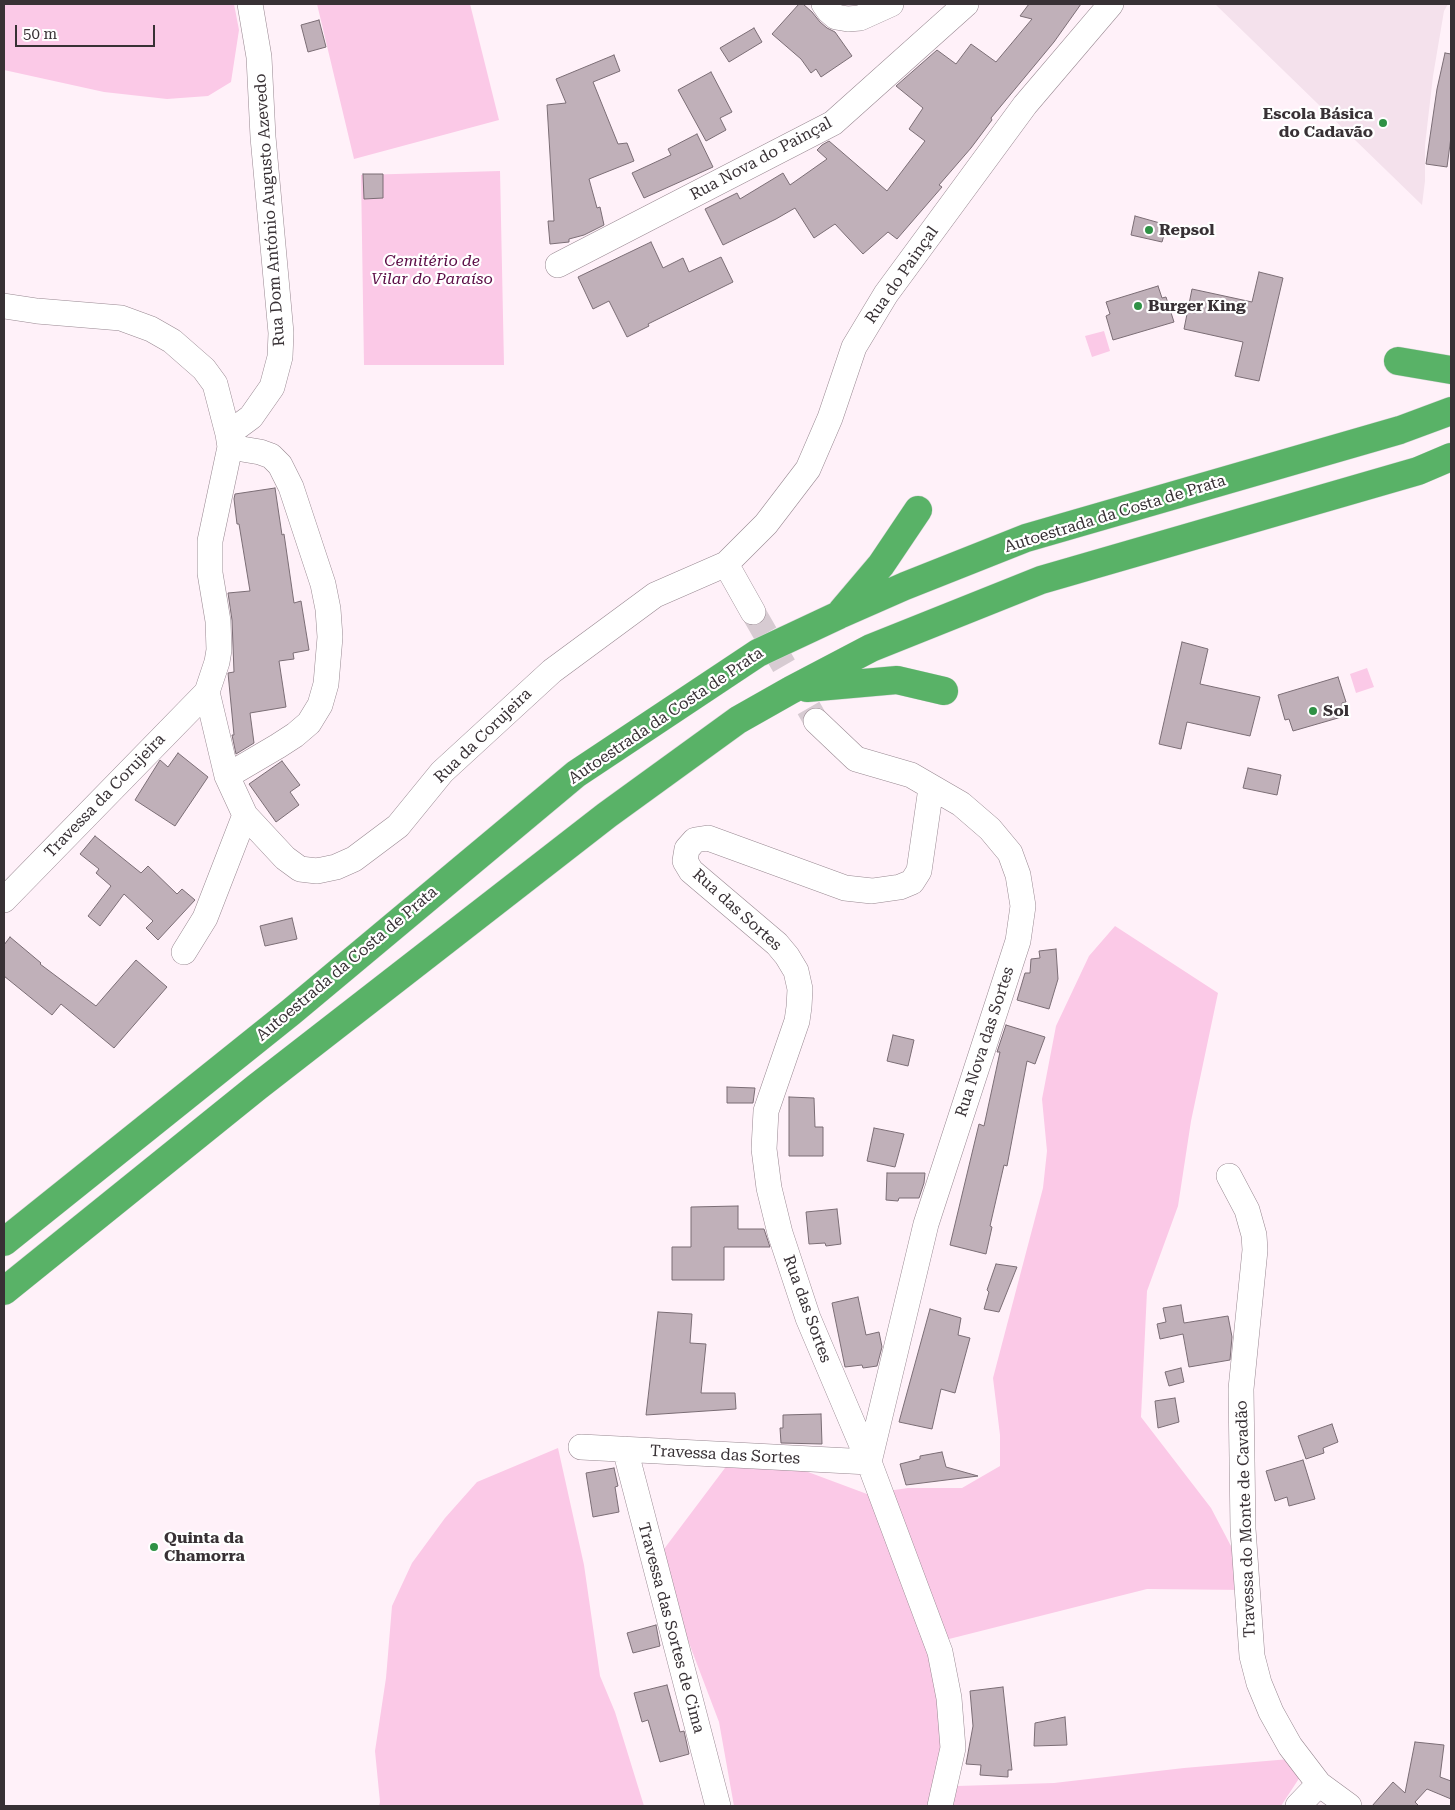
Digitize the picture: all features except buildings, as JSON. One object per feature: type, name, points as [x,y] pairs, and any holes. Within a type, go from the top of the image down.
[{"type":"highway","points":[[1398,361],[1451,370]]},
{"type":"highway","name":"Autoestrada da Costa de Prata","points":[[4,1242],[291,1012],[576,774],[758,653],[905,586],[1026,538],[1400,430],[1451,411]]},
{"type":"highway","points":[[4,1291],[287,1063],[607,815],[738,720],[790,690],[871,648],[1041,580],[1418,471],[1451,458]]},
{"type":"highway","points":[[839,615],[881,565],[918,510]]},
{"type":"highway","points":[[790,690],[897,680],[944,691]]},
{"type":"street","name":"Rua Dom António Augusto Azevedo","points":[[229,441],[251,417],[272,387],[280,357],[281,334],[263,137],[259,57],[250,4]]},
{"type":"street","points":[[824,4],[836,17],[848,19],[860,18],[891,4]]},
{"type":"street","name":"Rua Nova do Painçal","points":[[558,265],[833,123],[966,4]]},
{"type":"street","name":"Rua do Painçal","points":[[726,564],[766,524],[808,469],[830,418],[854,347],[886,294],[1026,105],[1112,4]]},
{"type":"street","points":[[4,306],[37,311],[121,318],[165,337],[192,357],[215,384],[229,441],[210,541],[210,573],[218,621],[220,650],[207,692]]},
{"type":"street","points":[[227,776],[295,735],[308,722],[320,705],[326,684],[330,637],[328,609],[323,584],[291,487],[280,465],[271,456],[229,441]]},
{"type":"street","points":[[726,564],[753,612]]},
{"type":"street","name":"Rua da Corujeira","points":[[207,692],[227,776],[245,815],[285,858],[300,869],[317,871],[336,867],[354,859],[398,826],[442,772],[552,671],[655,595],[726,564]]},
{"type":"street","name":"Travessa da Corujeira","points":[[4,900],[207,692]]},
{"type":"street","name":"Rua Nova das Sortes","points":[[816,721],[856,758],[912,776],[962,804],[990,829],[1010,853],[1018,875],[1023,906],[1018,941],[926,1224],[869,1462]]},
{"type":"street","name":"Rua das Sortes","points":[[869,1462],[808,1318],[782,1240],[769,1188],[764,1149],[766,1112],[797,1021],[800,989],[796,971],[777,944],[691,870],[685,861],[687,849],[695,840],[708,838],[846,888],[872,891],[900,887],[912,882],[919,871],[931,788]]},
{"type":"street","points":[[184,952],[205,918],[245,815]]},
{"type":"street","name":"Travessa do Monte de Cavadão","points":[[1229,1176],[1247,1210],[1254,1235],[1255,1250],[1241,1390],[1243,1530],[1252,1656],[1259,1683],[1270,1712],[1290,1746],[1319,1784],[1348,1806]]},
{"type":"street","name":"Travessa das Sortes","points":[[581,1447],[869,1462]]},
{"type":"street","name":"Travessa das Sortes de Cima","points":[[625,1450],[718,1806]]},
{"type":"street","points":[[869,1462],[940,1652],[949,1698],[953,1748],[940,1806]]},
{"type":"street","points":[[1298,1806],[1319,1784]]},
{"type":"shaded area","name":"Escola Básica do Cadavão","points":[[1215,4],[1448,4],[1444,11],[1433,76],[1425,145],[1425,181],[1422,205]]},
{"type":"green space","points":[[4,4],[234,4],[239,30],[231,82],[208,96],[167,99],[104,92],[4,70]]},
{"type":"green space","points":[[317,4],[470,4],[499,120],[354,159]]},
{"type":"green space","name":"Cemitério de Vilar do Paraíso","points":[[500,171],[504,365],[364,365],[361,175]]},
{"type":"green space","points":[[1104,331],[1110,351],[1092,357],[1085,336]]},
{"type":"green space","points":[[1367,668],[1374,687],[1356,693],[1350,674]]},
{"type":"green space","points":[[1115,926],[1218,993],[1191,1121],[1178,1206],[1147,1291],[1141,1417],[1211,1508],[1252,1586],[1247,1590],[1147,1589],[949,1639],[957,1786],[1054,1783],[1184,1768],[1313,1757],[1281,1806],[734,1806],[719,1722],[678,1614],[661,1553],[734,1456],[800,1469],[867,1494],[908,1488],[962,1488],[1000,1466],[1000,1435],[993,1378],[1043,1188],[1047,1151],[1042,1099],[1056,1026],[1089,956]]},
{"type":"green space","points":[[558,1448],[584,1565],[600,1676],[615,1712],[644,1806],[379,1806],[375,1751],[386,1678],[392,1606],[412,1563],[445,1518],[477,1482]]},
{"type":"tunnel","points":[[753,612],[816,721]]},
{"type":"place","name":"Escola Básica do Cadavão","points":[[1383,123]]},
{"type":"place","name":"Repsol","points":[[1149,230]]},
{"type":"place","name":"Burger King","points":[[1138,306]]},
{"type":"place","name":"Sol","points":[[1313,711]]},
{"type":"place","name":"Quinta da Chamorra","points":[[154,1547]]}]
